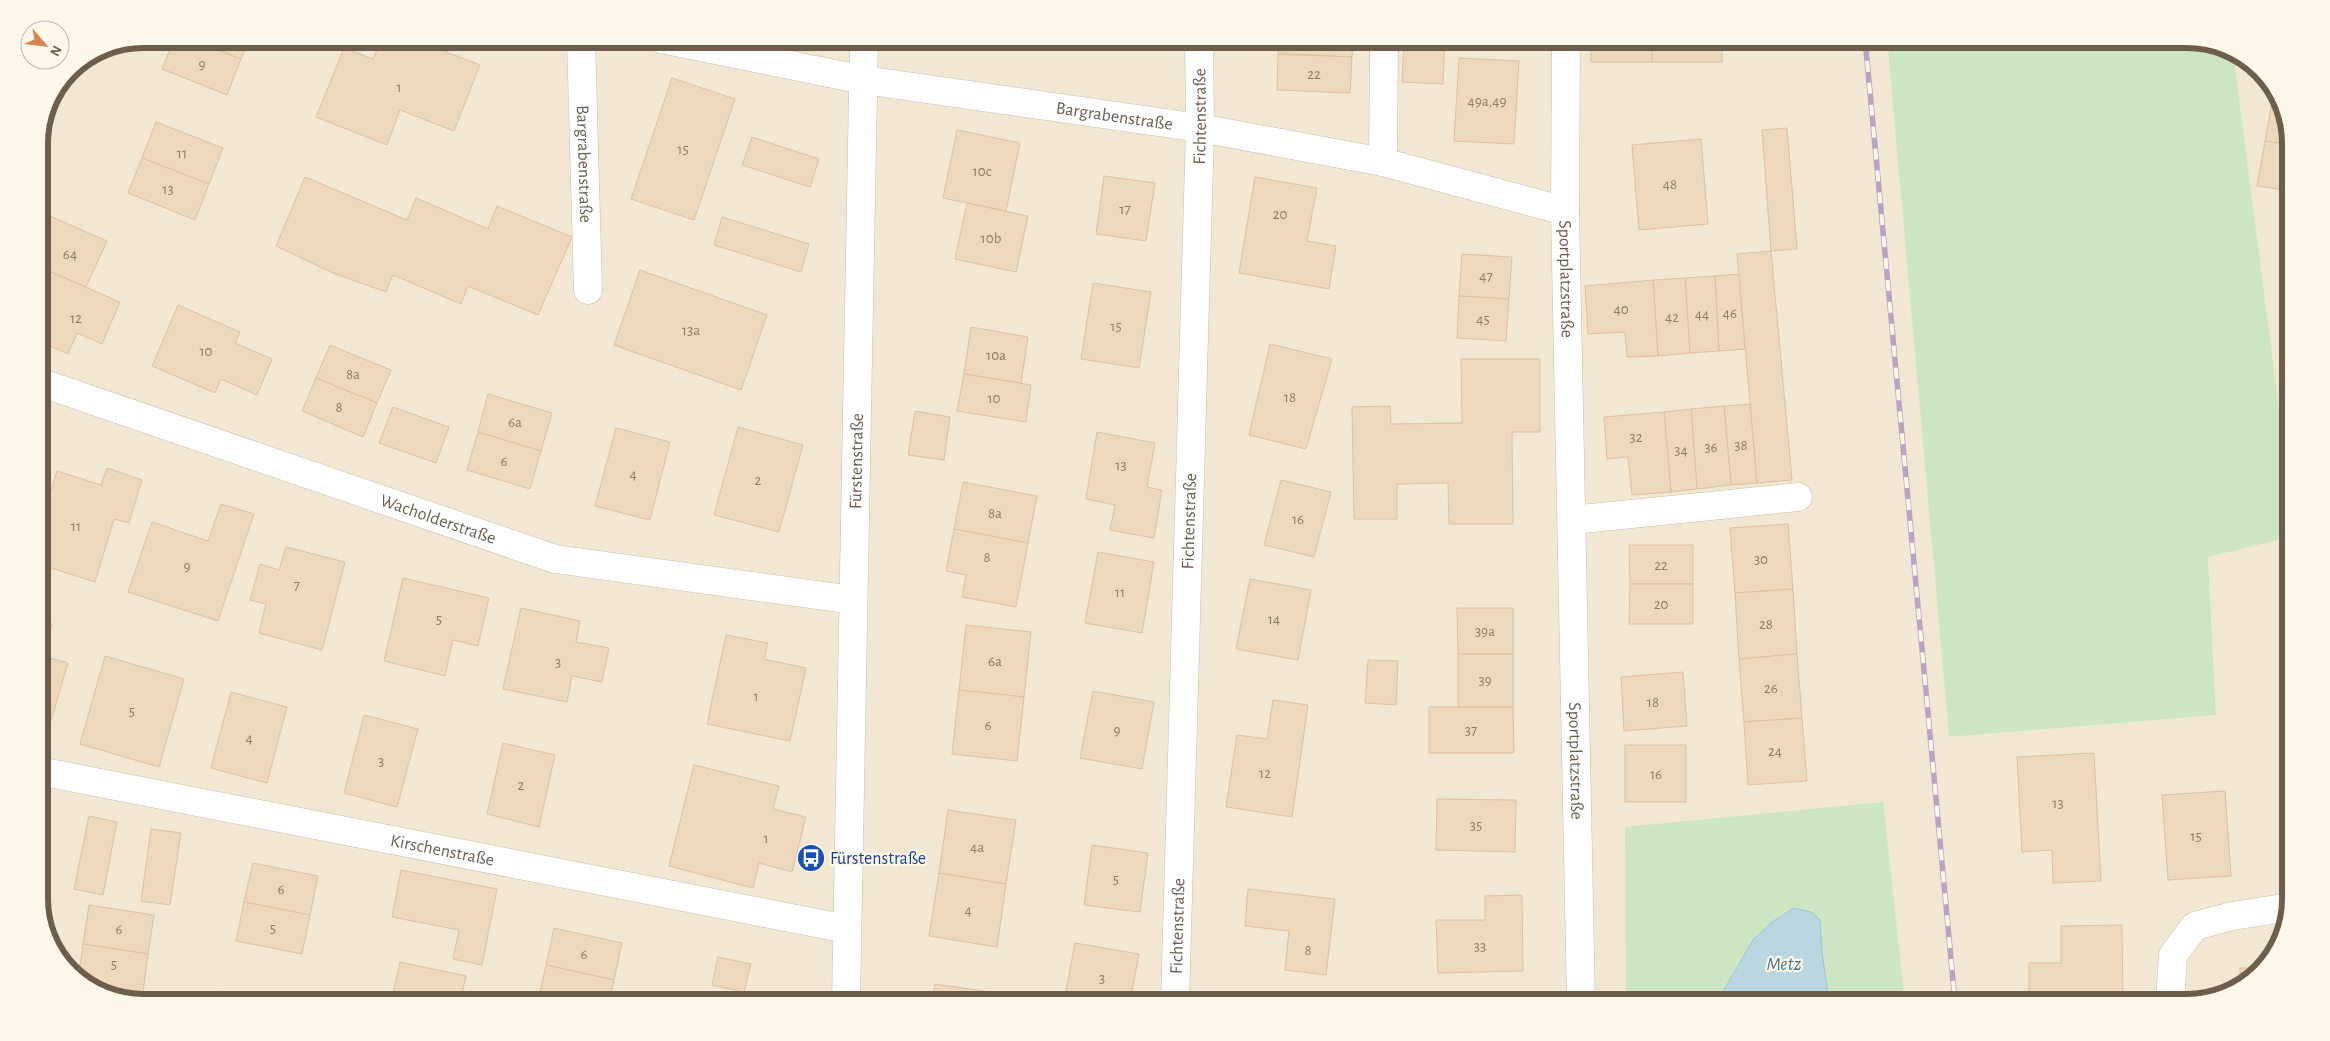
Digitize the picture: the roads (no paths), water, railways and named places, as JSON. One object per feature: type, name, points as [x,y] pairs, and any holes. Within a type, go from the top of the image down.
[{"type":"street","name":"Bargrabenstraße","points":[[581,48],[588,290]]},
{"type":"street","name":"Bargrabenstraße","points":[[705,48],[864,80],[1200,128],[1383,162],[1565,211]]},
{"type":"street","name":"Fürstenstraße","points":[[846,994],[864,48]]},
{"type":"street","name":"Fichtenstraße","points":[[1175,994],[1200,128],[1199,48]]},
{"type":"street","points":[[1383,162],[1384,48]]},
{"type":"street","name":"Sportplatzstraße","points":[[1566,48],[1565,211],[1581,994]]},
{"type":"street","name":"Wacholderstraße","points":[[48,385],[555,559],[853,600]]},
{"type":"street","points":[[1572,520],[1798,497]]},
{"type":"street","name":"Kirschenstraße","points":[[48,774],[847,929]]},
{"type":"street","points":[[2171,994],[2173,955],[2195,926],[2232,916],[2282,908]]},
{"type":"water","name":"Metz","points":[[1794,908],[1811,912],[1820,920],[1828,994],[1722,994],[1753,940],[1772,922]]},
{"type":"railway","points":[[1866,48],[1954,994]]},
{"type":"place","name":"Fürstenstraße","points":[[811,858]]}]
